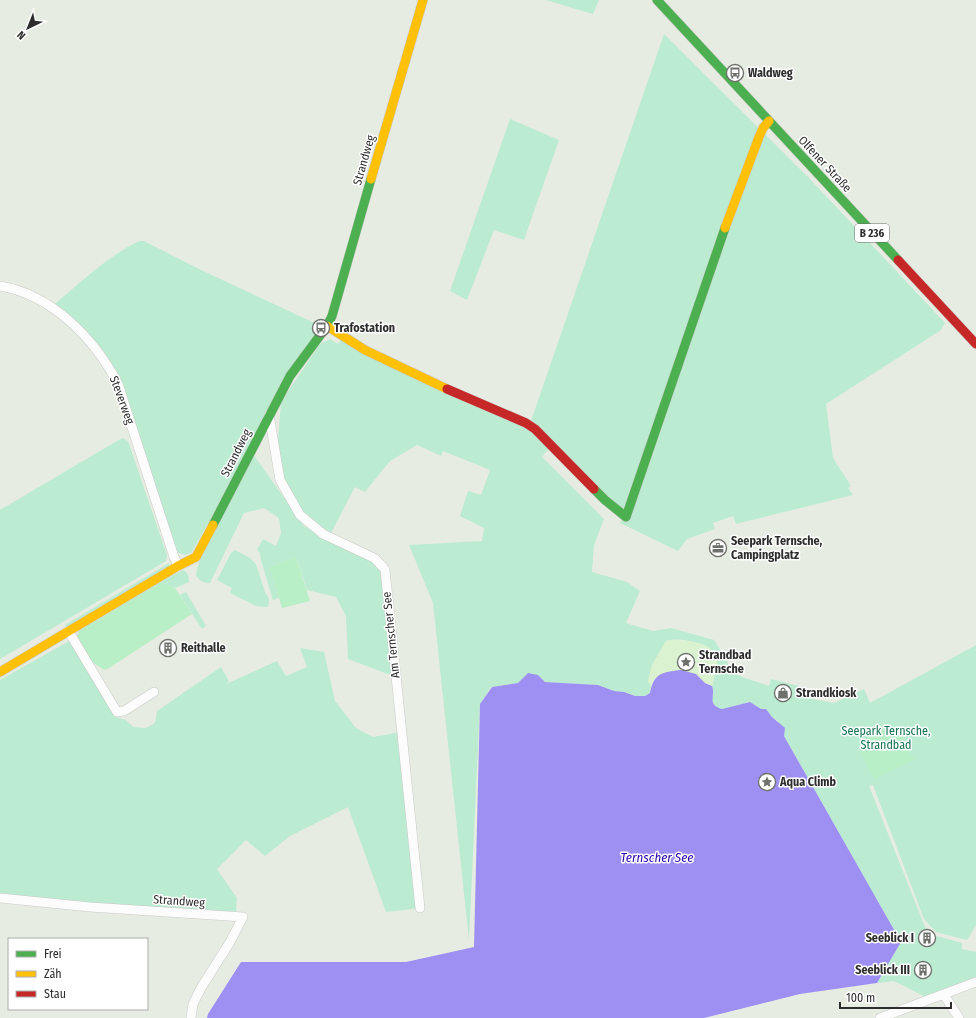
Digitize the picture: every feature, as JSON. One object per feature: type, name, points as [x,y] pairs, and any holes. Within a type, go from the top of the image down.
[{"type":"street","name":"Strandweg","points":[[0,672],[178,566],[196,557],[290,376],[327,326],[332,316],[412,36],[424,0]]},
{"type":"street","name":"Olfener Straße","points":[[657,0],[976,344]]},
{"type":"street","points":[[327,326],[366,350],[464,397],[526,423],[535,429],[605,500],[626,517],[724,233],[759,137],[763,128],[769,121]]},
{"type":"street","name":"Steverweg","points":[[0,286],[45,302],[56,310],[91,344],[103,359],[118,384],[178,566]]},
{"type":"street","name":"Am Ternscher See","points":[[269,415],[280,480],[300,516],[323,534],[374,558],[383,566],[385,570],[420,908]]},
{"type":"street","points":[[69,632],[117,712],[124,711],[154,692]]},
{"type":"street","name":"Strandweg","points":[[0,898],[90,907],[243,917],[230,942],[198,993],[193,1004],[191,1018]]},
{"type":"street","points":[[880,1018],[976,982]]},
{"type":"street","points":[[944,995],[959,1018]]},
{"type":"green space","points":[[546,0],[599,0],[593,14]]},
{"type":"green space","name":"Seepark Ternsche, Strandbad","points":[[664,34],[809,178],[945,323],[941,330],[826,404],[833,458],[851,486],[848,488],[853,495],[736,524],[733,516],[713,523],[715,529],[687,539],[678,551],[620,523],[623,518],[550,447],[542,457],[604,519],[594,545],[592,572],[627,582],[640,591],[626,623],[653,631],[671,628],[714,640],[727,661],[731,671],[742,677],[769,686],[771,679],[799,686],[796,694],[798,696],[834,703],[864,689],[870,703],[976,645],[976,925],[967,940],[936,932],[924,919],[873,785],[869,786],[925,927],[933,935],[962,943],[962,949],[976,952],[976,980],[928,998],[894,981],[877,983],[901,942],[784,736],[778,721],[772,717],[766,709],[761,709],[750,702],[722,709],[718,708],[711,699],[713,689],[712,686],[717,666],[706,646],[681,640],[666,641],[652,665],[648,681],[651,686],[650,693],[645,696],[635,696],[598,685],[545,682],[538,675],[519,683],[491,687],[480,704],[469,940],[433,603],[409,545],[482,541],[484,528],[460,516],[468,491],[481,495],[490,470],[443,451],[441,456],[417,445],[390,461],[365,492],[355,487],[331,533],[305,517],[283,481],[278,440],[281,402],[320,344],[330,339],[338,344],[342,338],[530,424]]},
{"type":"green space","points":[[510,119],[559,140],[524,240],[494,230],[467,300],[450,291]]},
{"type":"green space","points":[[139,241],[144,241],[199,269],[321,326],[191,553],[185,555],[176,552],[120,381],[75,322],[55,304],[106,262]]},
{"type":"green space","points":[[122,438],[128,441],[167,555],[166,561],[0,659],[0,510]]},
{"type":"green space","points":[[253,454],[304,526],[373,559],[385,570],[393,676],[348,659],[346,616],[336,597],[307,590],[296,557],[270,567],[279,598],[273,600],[260,553],[257,550],[263,539],[276,546],[281,533],[279,518],[264,508],[244,513],[210,583],[205,583],[198,579],[196,575],[200,558]]},
{"type":"green space","points":[[235,550],[250,558],[256,564],[265,592],[269,599],[268,607],[256,606],[230,593],[232,588],[217,580],[231,553]]},
{"type":"green space","points":[[296,557],[310,601],[282,608],[270,567]]},
{"type":"green space","points":[[169,563],[170,567],[68,629],[65,625]]},
{"type":"green space","points":[[183,570],[188,575],[189,582],[175,588],[161,582]]},
{"type":"green space","points":[[161,582],[175,588],[192,614],[109,668],[104,670],[92,662],[77,636],[79,631]]},
{"type":"green space","points":[[186,592],[206,626],[202,629],[180,595]]},
{"type":"green space","points":[[71,640],[116,717],[126,720],[133,727],[146,728],[155,723],[157,711],[221,667],[229,681],[226,684],[277,661],[286,676],[307,667],[300,648],[324,652],[335,701],[356,728],[373,737],[401,732],[420,908],[386,912],[348,807],[290,836],[265,856],[246,840],[217,869],[237,898],[236,912],[68,901],[0,893],[0,680]]},
{"type":"green space","name":"Seepark Ternsche, Strandbad","points":[[887,724],[892,737],[870,746],[865,733]]},
{"type":"green space","points":[[901,734],[914,760],[874,779],[861,753]]},
{"type":"sand","name":"Strandbad Ternsche","points":[[666,641],[690,641],[704,645],[714,652],[717,658],[717,664],[712,686],[705,683],[701,679],[652,683],[651,686],[648,681],[652,665]]},
{"type":"water","name":"Ternscher See","points":[[681,670],[696,674],[705,683],[712,686],[712,699],[714,705],[717,707],[722,709],[750,702],[761,709],[766,709],[772,717],[785,728],[784,736],[901,942],[877,983],[800,994],[704,1018],[207,1018],[208,1014],[241,962],[406,962],[474,947],[480,704],[492,687],[518,683],[528,673],[538,675],[545,682],[598,685],[635,696],[645,696],[650,693],[657,677],[664,673]]},
{"type":"traffic: fast","points":[[657,0],[898,260]]},
{"type":"traffic: fast","points":[[213,525],[290,376],[327,326],[332,316],[371,179]]},
{"type":"traffic: fast","points":[[594,489],[626,517],[725,228]]},
{"type":"traffic: slow","points":[[371,179],[423,0]]},
{"type":"traffic: slow","points":[[725,228],[759,137],[763,128],[769,121]]},
{"type":"traffic: slow","points":[[327,326],[365,350],[447,389]]},
{"type":"traffic: slow","points":[[0,672],[178,566],[196,557],[213,525]]},
{"type":"traffic: jam","points":[[898,260],[976,344]]},
{"type":"traffic: jam","points":[[447,389],[526,423],[535,429],[594,489]]},
{"type":"place","name":"Waldweg","points":[[735,73]]},
{"type":"place","name":"Trafostation","points":[[321,328]]},
{"type":"place","name":"Seepark Ternsche, Campingplatz","points":[[718,548]]},
{"type":"place","name":"Reithalle","points":[[168,648]]},
{"type":"place","name":"Strandbad Ternsche","points":[[686,662]]},
{"type":"place","name":"Strandkiosk","points":[[783,693]]},
{"type":"place","name":"Aqua Climb","points":[[767,782]]},
{"type":"place","name":"Seeblick I","points":[[927,938]]},
{"type":"place","name":"Seeblick III","points":[[923,970]]}]
